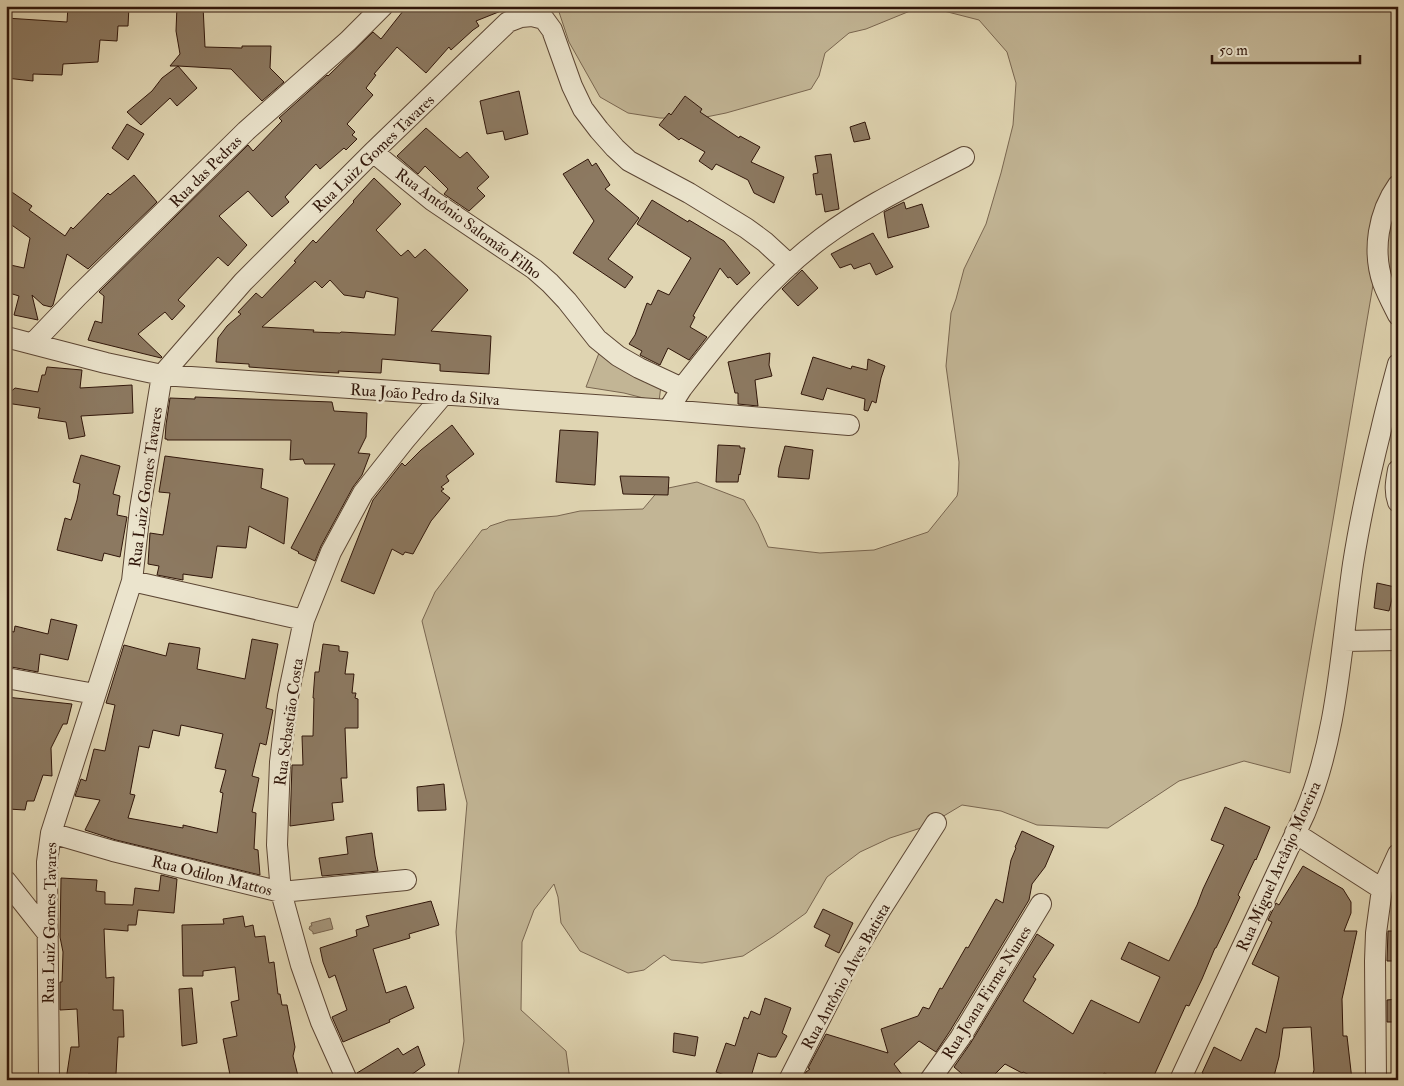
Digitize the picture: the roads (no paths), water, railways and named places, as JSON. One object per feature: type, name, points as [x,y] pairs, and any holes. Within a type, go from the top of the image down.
[{"type":"street","name":"Rua das Pedras","points":[[33,343],[78,296],[246,131],[348,41],[383,6]]},
{"type":"street","name":"Rua Luiz Gomes Tavares","points":[[49,1080],[47,862],[50,833],[132,581],[141,500],[162,376],[243,282],[373,152],[508,22],[521,17],[532,16],[544,20],[552,30],[572,86],[583,109],[615,148],[629,160],[689,193],[746,228],[765,242],[790,265]]},
{"type":"street","name":"Rua Antônio Salomão Filho","points":[[373,152],[433,201],[534,268],[567,301],[597,340],[618,356],[639,368],[682,388]]},
{"type":"street","points":[[668,410],[682,388],[728,331],[790,265],[822,238],[856,214],[964,157]]},
{"type":"street","points":[[1398,186],[1380,225],[1377,246],[1383,284],[1398,316]]},
{"type":"street","name":"Rua João Pedro da Silva","points":[[6,337],[162,376],[668,410],[849,425]]},
{"type":"street","name":"Rua Miguel Arcânjo Moreira","points":[[1180,1080],[1295,833],[1319,776],[1344,641],[1356,545],[1378,440],[1393,402],[1398,364]]},
{"type":"street","name":"Rua Sebastião Costa","points":[[347,1080],[322,1022],[304,973],[280,892],[277,845],[280,762],[288,696],[304,620],[332,552],[363,493],[443,395]]},
{"type":"street","points":[[1398,470],[1396,496],[1398,502]]},
{"type":"street","points":[[132,581],[304,620]]},
{"type":"street","points":[[1344,641],[1398,640]]},
{"type":"street","points":[[6,678],[95,694]]},
{"type":"street","name":"Rua Antônio Alves Batista","points":[[790,1080],[848,964],[880,909],[936,824]]},
{"type":"street","name":"Rua Odilon Mattos","points":[[50,833],[280,892],[406,880]]},
{"type":"street","points":[[1295,833],[1382,889]]},
{"type":"street","points":[[1376,1080],[1376,933],[1382,889],[1398,854]]},
{"type":"street","points":[[6,881],[48,934]]},
{"type":"street","name":"Rua Joana Firme Nunes","points":[[930,1080],[960,1038],[1041,904]]}]
